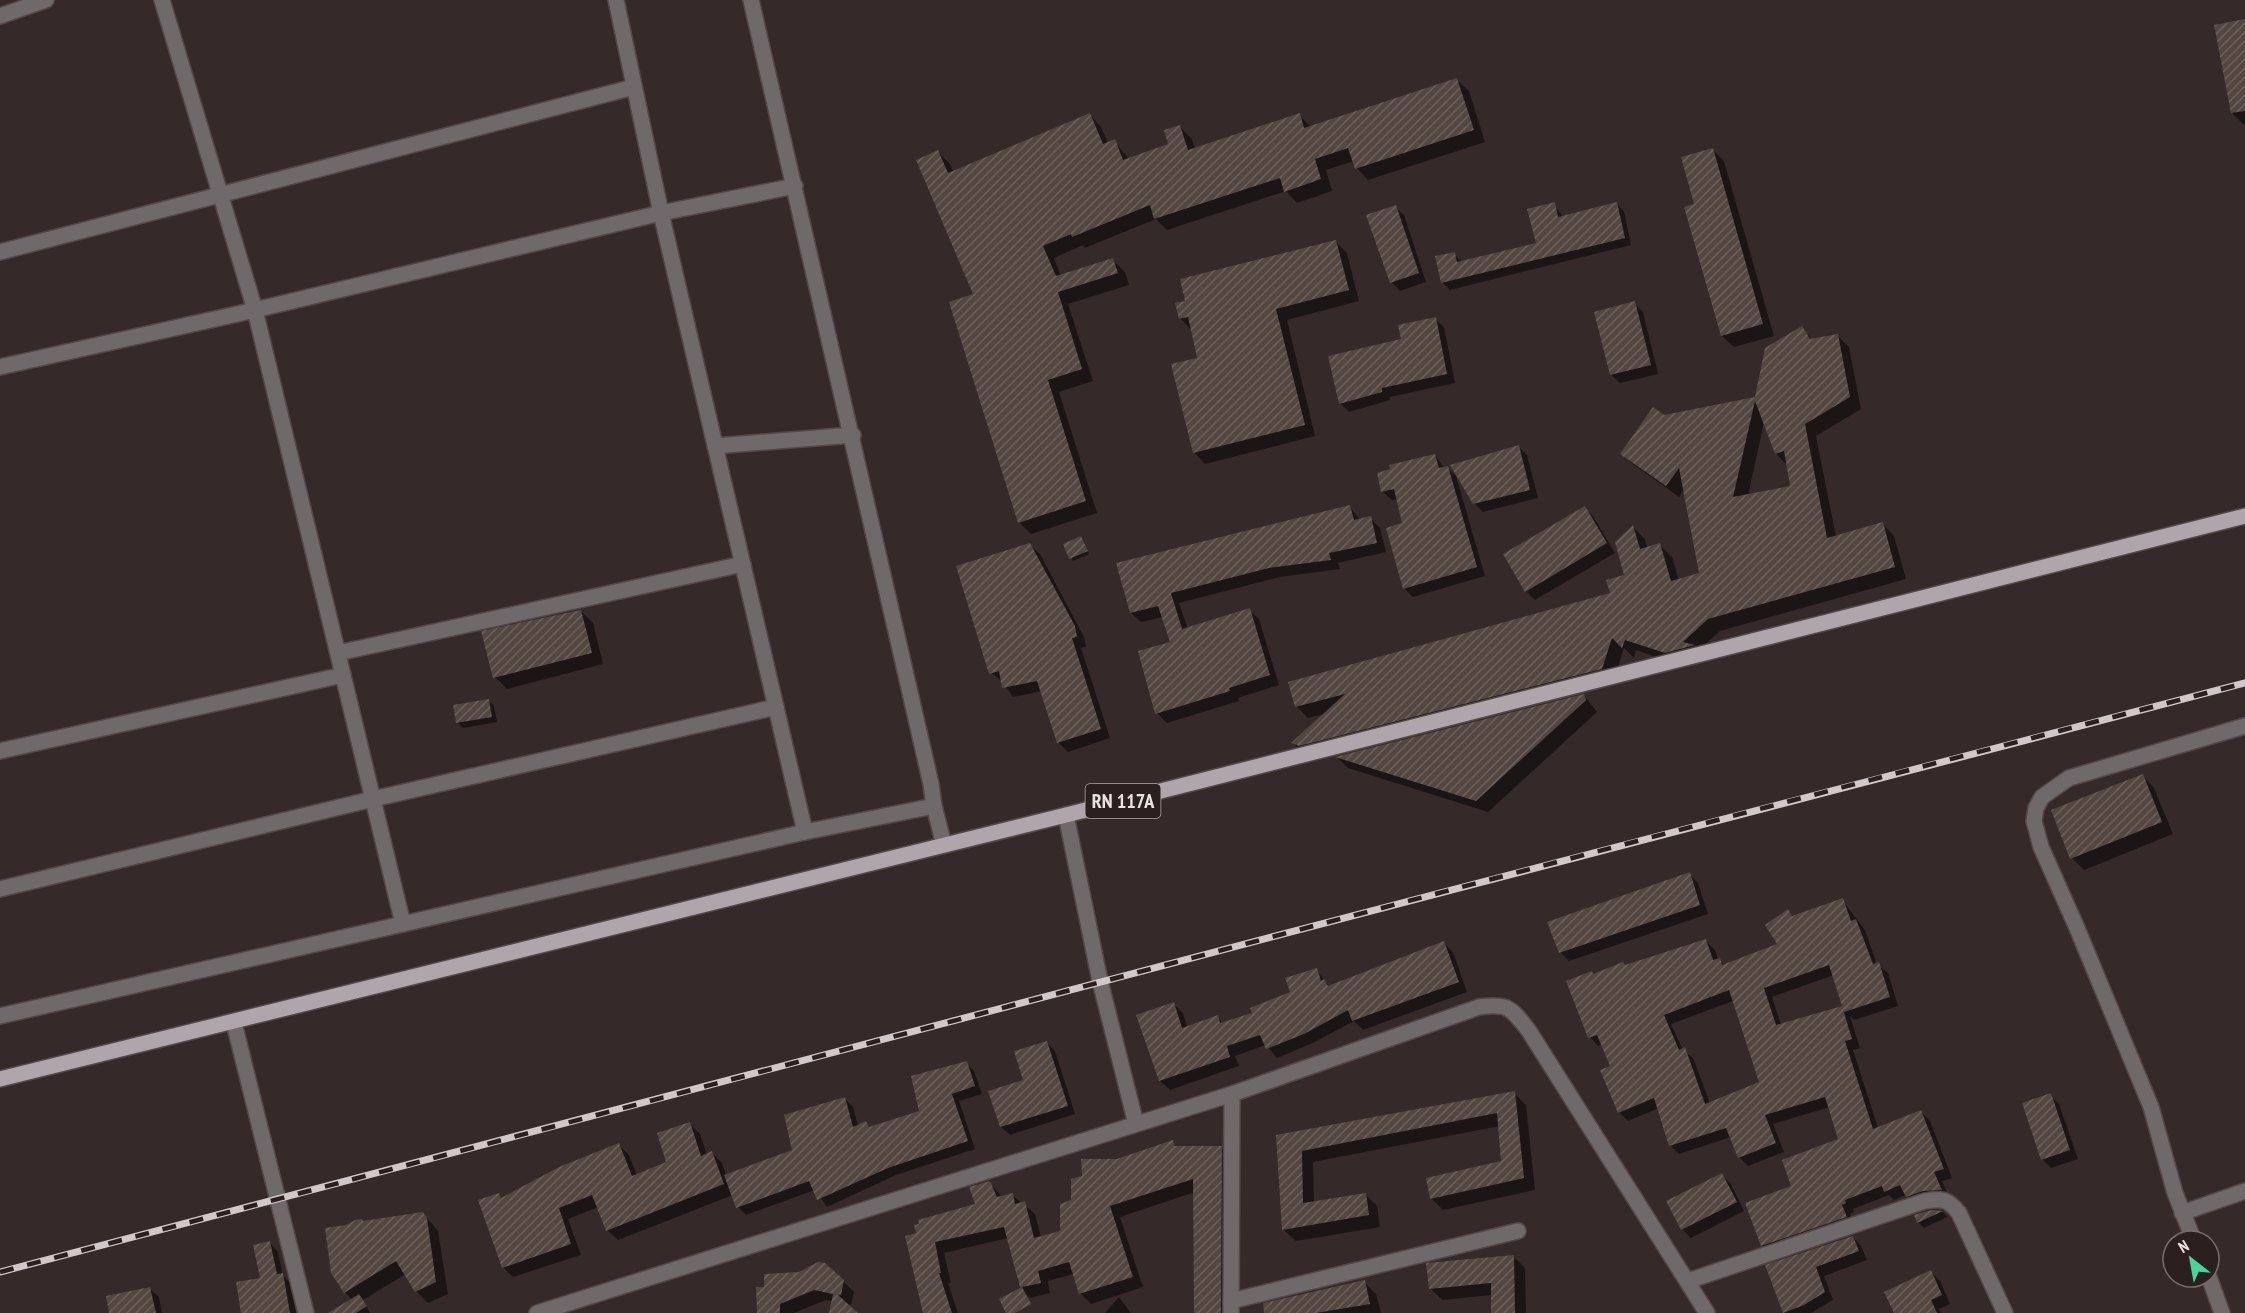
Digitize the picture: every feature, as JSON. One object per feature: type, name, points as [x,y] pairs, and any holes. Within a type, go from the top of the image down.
[{"type":"main road","name":"RN 117A","points":[[0,1079],[234,1023],[1066,815],[2245,516]]},
{"type":"street","points":[[0,16],[46,0]]},
{"type":"street","points":[[162,0],[255,310],[403,924]]},
{"type":"street","points":[[616,0],[661,213],[805,832]]},
{"type":"street","points":[[751,0],[853,435],[944,845]]},
{"type":"street","points":[[0,252],[634,87]]},
{"type":"street","points":[[0,367],[255,310],[661,213],[795,186]]},
{"type":"street","points":[[715,446],[853,435]]},
{"type":"street","points":[[338,653],[742,564]]},
{"type":"street","points":[[0,751],[343,675]]},
{"type":"street","points":[[0,889],[373,799],[776,707]]},
{"type":"street","points":[[2189,1229],[2182,1213],[2151,1107],[2078,928],[2041,847],[2034,822],[2036,808],[2042,797],[2069,778],[2245,726]]},
{"type":"street","points":[[0,1016],[805,832],[934,806]]},
{"type":"street","points":[[1066,815],[1100,981],[1136,1124]]},
{"type":"street","points":[[537,1313],[1232,1094],[1479,1007],[1498,1004],[1512,1010],[1707,1313]]},
{"type":"street","points":[[234,1023],[306,1313]]},
{"type":"street","points":[[1232,1094],[1231,1307],[1518,1231]]},
{"type":"street","points":[[2182,1213],[2245,1191]]},
{"type":"street","points":[[1688,1281],[1925,1201],[1942,1198],[1951,1202],[1959,1213],[2005,1313]]},
{"type":"street","points":[[2213,1289],[2222,1313]]},
{"type":"building","points":[[2245,19],[2245,111],[2231,113],[2214,25]]},
{"type":"building","points":[[1457,78],[1474,130],[1355,169],[1348,148],[1315,159],[1321,179],[1284,192],[1280,178],[1154,219],[1150,205],[1072,237],[1071,234],[1043,246],[1056,276],[1113,258],[1118,273],[1058,292],[1082,369],[1048,380],[1086,501],[1018,523],[949,302],[973,294],[916,160],[938,150],[948,173],[1090,113],[1103,144],[1115,139],[1123,160],[1168,144],[1164,130],[1180,125],[1188,150],[1300,113],[1304,128]]},
{"type":"building","points":[[1713,148],[1763,324],[1721,336],[1684,207],[1694,204],[1681,157]]},
{"type":"building","points":[[1555,202],[1558,217],[1617,202],[1625,238],[1441,283],[1435,256],[1455,252],[1457,262],[1536,243],[1527,209]]},
{"type":"building","points":[[1396,205],[1419,273],[1390,283],[1366,215]]},
{"type":"building","points":[[1336,240],[1349,290],[1276,309],[1305,425],[1193,453],[1171,364],[1197,358],[1188,317],[1179,319],[1175,303],[1185,301],[1180,279]]},
{"type":"building","points":[[1635,301],[1651,365],[1610,375],[1594,312]]},
{"type":"building","points":[[1436,317],[1447,374],[1382,388],[1382,392],[1339,404],[1328,356],[1401,339],[1398,325]]},
{"type":"building","points":[[1802,326],[1810,339],[1838,334],[1850,397],[1805,424],[1827,538],[1883,522],[1895,567],[1708,619],[1683,642],[1695,645],[1665,653],[1625,640],[1622,648],[1612,638],[1602,669],[1299,746],[1291,743],[1345,694],[1295,707],[1288,682],[1610,593],[1606,580],[1624,575],[1615,542],[1633,525],[1640,549],[1660,543],[1671,581],[1699,573],[1679,468],[1666,486],[1620,454],[1653,407],[1664,415],[1755,397],[1765,348]],"holes":[[[1755,401],[1775,454],[1784,451],[1790,486],[1733,497]]]},
{"type":"building","points":[[1519,445],[1530,490],[1473,504],[1450,465]]},
{"type":"building","points":[[1435,454],[1439,468],[1448,466],[1477,567],[1403,589],[1386,528],[1402,523],[1394,489],[1381,492],[1377,473],[1390,469],[1389,465]]},
{"type":"building","points":[[1350,505],[1354,520],[1371,516],[1377,543],[1329,553],[1331,560],[1269,568],[1171,593],[1182,629],[1250,608],[1270,675],[1229,688],[1230,691],[1155,714],[1138,651],[1170,642],[1158,606],[1130,613],[1116,563]]},
{"type":"building","points":[[1585,506],[1607,543],[1525,592],[1503,554]]},
{"type":"building","points":[[1081,536],[1088,551],[1069,559],[1063,544]]},
{"type":"building","points":[[1030,543],[1075,626],[1077,637],[1072,638],[1101,729],[1057,743],[1037,681],[1002,688],[999,671],[989,674],[956,566]]},
{"type":"building","points":[[581,610],[592,653],[493,678],[481,631]]},
{"type":"building","points":[[1584,694],[1586,700],[1476,801],[1335,757]]},
{"type":"building","points":[[489,699],[492,717],[456,723],[453,705]]},
{"type":"building","points":[[2143,774],[2162,822],[2070,859],[2051,810]]},
{"type":"building","points":[[1690,872],[1700,905],[1559,953],[1547,922]]},
{"type":"building","points":[[1843,898],[1851,921],[1856,919],[1873,964],[1879,962],[1890,997],[1844,1012],[1842,1006],[1852,1039],[1845,1041],[1873,1129],[1921,1110],[1944,1169],[1934,1172],[1942,1190],[1923,1191],[1906,1197],[1900,1185],[1884,1192],[1882,1186],[1845,1200],[1846,1203],[1842,1205],[1847,1217],[1761,1246],[1745,1203],[1791,1186],[1782,1160],[1838,1139],[1825,1097],[1765,1115],[1776,1143],[1738,1158],[1726,1128],[1669,1146],[1654,1098],[1618,1113],[1600,1070],[1610,1066],[1597,1035],[1588,1038],[1566,981],[1592,971],[1593,974],[1623,962],[1625,965],[1706,939],[1713,960],[1720,958],[1722,965],[1777,944],[1765,925],[1788,909],[1792,916]],"holes":[[[1829,965],[1842,1006],[1776,1025],[1764,988]],[[1729,990],[1759,1082],[1705,1104],[1685,1047],[1679,1050],[1664,1015]]]},
{"type":"building","points":[[1444,941],[1459,982],[1352,1021],[1348,1010],[1304,1034],[1266,1049],[1260,1035],[1227,1046],[1230,1057],[1159,1081],[1136,1015],[1174,1002],[1182,1028],[1218,1015],[1220,1023],[1252,1013],[1250,1008],[1290,992],[1285,978],[1317,968],[1321,981],[1324,979],[1328,986]]},
{"type":"building","points":[[1047,1041],[1068,1106],[1000,1127],[988,1091],[1023,1080],[1014,1051]]},
{"type":"building","points":[[967,1061],[975,1086],[952,1094],[968,1141],[888,1168],[817,1200],[809,1181],[736,1208],[724,1175],[792,1150],[784,1115],[845,1097],[853,1127],[866,1121],[869,1127],[919,1111],[911,1076]]},
{"type":"building","points":[[1515,1091],[1524,1178],[1430,1199],[1426,1178],[1501,1161],[1497,1113],[1302,1151],[1303,1203],[1366,1193],[1369,1215],[1282,1230],[1276,1135]]},
{"type":"building","points":[[2051,1093],[2070,1150],[2041,1160],[2022,1103]]},
{"type":"building","points":[[690,1122],[701,1156],[712,1151],[724,1184],[606,1231],[592,1195],[559,1208],[571,1244],[502,1268],[478,1200],[499,1193],[501,1198],[559,1167],[619,1143],[632,1176],[666,1162],[657,1133]]},
{"type":"building","points":[[1173,1140],[1175,1146],[1222,1146],[1221,1313],[1194,1313],[1193,1179],[1110,1206],[1133,1277],[1079,1294],[1069,1262],[1038,1271],[1041,1283],[1022,1287],[1031,1304],[1015,1313],[1006,1313],[999,1299],[1020,1288],[1004,1227],[935,1242],[941,1273],[939,1273],[952,1313],[923,1313],[905,1236],[916,1233],[914,1225],[919,1224],[918,1220],[975,1204],[969,1187],[990,1181],[997,1197],[1013,1193],[1015,1204],[1025,1201],[1034,1238],[1060,1231],[1060,1204],[1071,1200],[1071,1179],[1082,1176],[1081,1159],[1117,1159]]},
{"type":"building","points":[[1722,1173],[1737,1202],[1681,1230],[1666,1201]]},
{"type":"building","points":[[1932,1210],[1943,1211],[1917,1223],[1914,1215]]},
{"type":"building","points":[[423,1212],[427,1218],[436,1282],[415,1292],[396,1261],[344,1293],[331,1273],[325,1228],[346,1225],[355,1220],[362,1219],[363,1221]]},
{"type":"building","points":[[1853,1236],[1859,1251],[1816,1267],[1825,1292],[1804,1305],[1783,1313],[1765,1265]]},
{"type":"building","points":[[270,1241],[277,1274],[283,1273],[290,1313],[241,1313],[236,1282],[260,1278],[253,1245]]},
{"type":"building","points":[[1514,1255],[1515,1313],[1491,1313],[1491,1283],[1429,1289],[1426,1263]]},
{"type":"building","points":[[818,1262],[825,1263],[844,1280],[841,1295],[837,1294],[858,1313],[829,1313],[833,1294],[814,1290],[780,1304],[780,1313],[757,1313],[756,1287],[764,1287],[764,1274],[799,1272]]},
{"type":"building","points":[[1931,1270],[1942,1295],[1931,1300],[1937,1313],[1894,1313],[1884,1292]]},
{"type":"building","points":[[1365,1280],[1370,1304],[1316,1313],[1264,1313],[1263,1303]]},
{"type":"building","points":[[150,1287],[156,1313],[109,1313],[106,1296]]},
{"type":"building","points":[[359,1294],[367,1306],[356,1313],[328,1313]]},
{"type":"railway","points":[[0,1272],[1403,902],[2245,683]]}]
